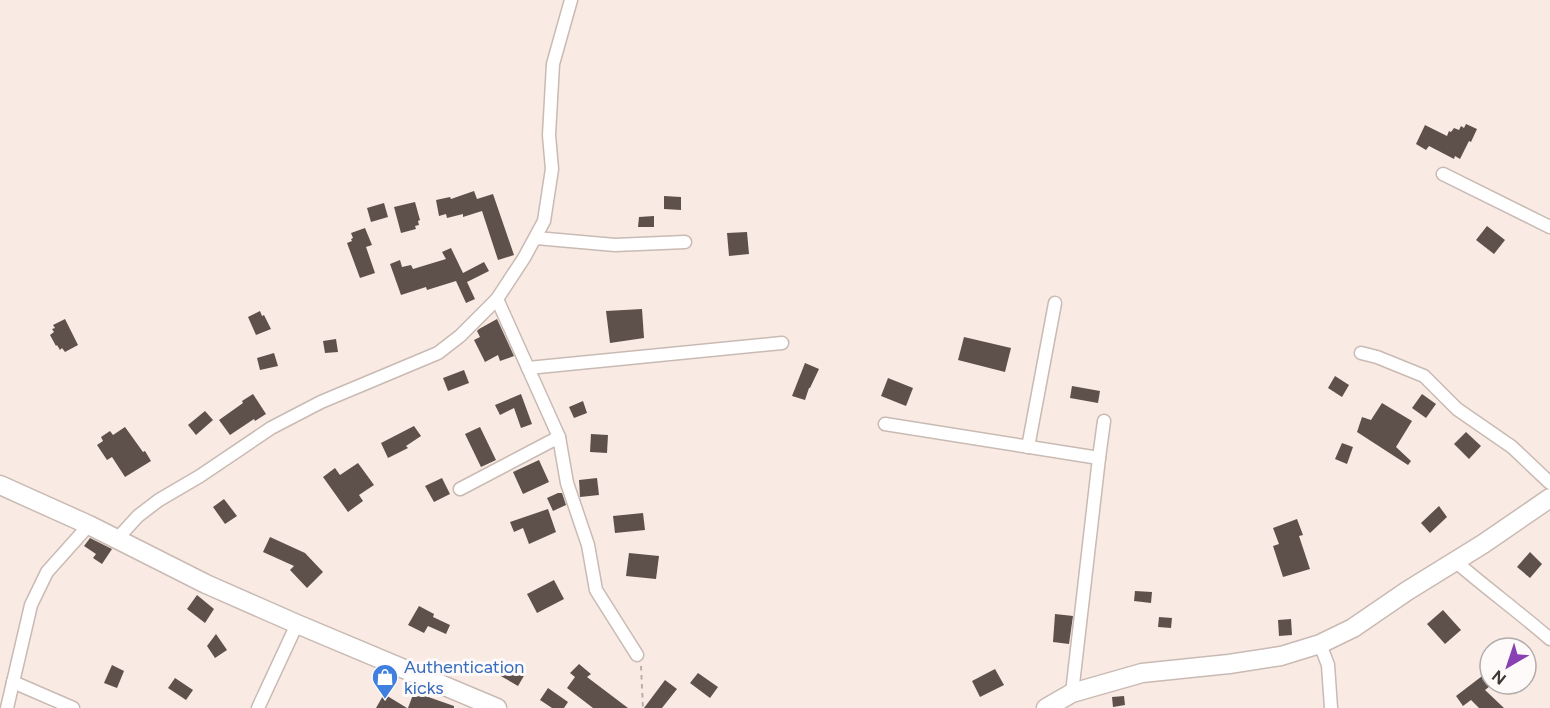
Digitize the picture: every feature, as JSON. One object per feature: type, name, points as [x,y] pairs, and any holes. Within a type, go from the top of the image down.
[{"type":"street","points":[[117,539],[138,516],[159,500],[200,476],[271,428],[321,402],[438,353],[460,336],[497,299],[536,238],[544,221],[552,169],[549,135],[553,64],[571,0]]},
{"type":"street","points":[[1443,174],[1550,227]]},
{"type":"street","points":[[536,238],[615,245],[685,242]]},
{"type":"street","points":[[497,299],[559,437],[567,483],[588,545],[596,590],[637,655]]},
{"type":"street","points":[[1028,447],[1055,303]]},
{"type":"street","points":[[528,368],[782,343]]},
{"type":"street","points":[[1361,353],[1424,376],[1456,409],[1512,447],[1550,483]]},
{"type":"street","points":[[1072,693],[1104,421]]},
{"type":"street","points":[[885,424],[1099,458]]},
{"type":"street","points":[[460,489],[559,437]]},
{"type":"street","points":[[0,485],[89,525],[206,584],[497,708]]},
{"type":"street","points":[[1046,708],[1072,693],[1142,673],[1281,656],[1320,644],[1353,628],[1550,498]]},
{"type":"street","points":[[7,708],[31,604],[47,572],[89,525]]},
{"type":"street","points":[[1455,561],[1550,639]]},
{"type":"street","points":[[258,708],[297,624]]},
{"type":"street","points":[[1320,644],[1328,665],[1331,708]]},
{"type":"street","points":[[13,682],[73,708]]},
{"type":"path","points":[[637,655],[642,669],[643,708]]},
{"type":"building","points":[[1466,124],[1477,129],[1460,159],[1455,156],[1454,159],[1429,146],[1426,150],[1416,144],[1425,125],[1447,136],[1449,131],[1451,132],[1454,128],[1459,130],[1461,126],[1464,128]]},
{"type":"building","points":[[474,191],[477,199],[493,194],[514,255],[498,260],[482,211],[463,217],[463,214],[447,218],[446,214],[439,216],[436,200],[450,197],[451,199]]},
{"type":"building","points":[[664,196],[681,197],[681,210],[664,209]]},
{"type":"building","points":[[415,202],[420,220],[419,225],[415,226],[416,229],[401,233],[394,207]]},
{"type":"building","points":[[384,203],[388,217],[371,222],[367,208]]},
{"type":"building","points":[[654,216],[654,227],[638,227],[639,217]]},
{"type":"building","points":[[1487,226],[1505,240],[1494,254],[1476,240]]},
{"type":"building","points":[[365,228],[372,245],[366,247],[375,273],[360,278],[347,243],[352,241],[351,233]]},
{"type":"building","points":[[747,232],[749,254],[729,256],[727,233]]},
{"type":"building","points":[[451,248],[463,273],[484,262],[489,271],[467,282],[475,299],[466,303],[456,281],[401,295],[390,264],[400,260],[402,267],[411,265],[413,269],[446,259],[442,252]]},
{"type":"building","points":[[642,309],[644,338],[610,343],[606,311]]},
{"type":"building","points":[[260,311],[271,329],[256,335],[248,317]]},
{"type":"building","points":[[65,319],[78,345],[65,352],[56,346],[50,335],[54,332],[53,325]]},
{"type":"building","points":[[497,319],[514,356],[500,361],[498,355],[485,362],[474,340],[480,337],[477,331],[479,329]]},
{"type":"building","points":[[964,337],[1011,348],[1005,372],[958,360]]},
{"type":"building","points":[[336,339],[338,352],[325,353],[323,341]]},
{"type":"building","points":[[274,353],[278,366],[260,370],[257,358]]},
{"type":"building","points":[[805,363],[819,369],[805,400],[792,396]]},
{"type":"building","points":[[464,370],[469,383],[448,391],[443,378]]},
{"type":"building","points":[[1335,376],[1349,385],[1342,397],[1328,388]]},
{"type":"building","points":[[888,378],[913,388],[906,406],[881,396]]},
{"type":"building","points":[[1072,386],[1100,391],[1098,403],[1070,398]]},
{"type":"building","points":[[253,394],[266,414],[230,435],[219,420]]},
{"type":"building","points":[[521,394],[532,424],[521,428],[514,408],[500,415],[495,405]]},
{"type":"building","points":[[1422,394],[1436,404],[1426,418],[1412,408]]},
{"type":"building","points":[[583,401],[587,413],[574,418],[569,407]]},
{"type":"building","points":[[1382,403],[1412,421],[1396,447],[1411,461],[1408,465],[1357,432],[1362,417],[1371,420]]},
{"type":"building","points":[[205,411],[213,420],[196,435],[188,425]]},
{"type":"building","points":[[414,426],[421,436],[406,446],[408,448],[388,458],[381,443]]},
{"type":"building","points":[[125,427],[151,461],[125,477],[112,457],[107,460],[97,445],[103,441],[101,437],[110,431],[113,435]]},
{"type":"building","points":[[480,427],[496,460],[481,467],[465,434]]},
{"type":"building","points":[[1466,432],[1481,446],[1469,459],[1454,444]]},
{"type":"building","points":[[591,434],[608,435],[607,453],[590,452]]},
{"type":"building","points":[[1342,443],[1353,447],[1347,464],[1335,459]]},
{"type":"building","points":[[539,460],[549,482],[523,494],[513,472]]},
{"type":"building","points":[[358,463],[374,485],[359,495],[363,501],[348,512],[323,477],[335,468],[340,475]]},
{"type":"building","points":[[442,478],[450,494],[434,502],[425,486]]},
{"type":"building","points":[[597,478],[599,495],[580,497],[579,480]]},
{"type":"building","points":[[562,493],[566,505],[553,511],[547,498]]},
{"type":"building","points":[[224,499],[237,516],[225,524],[213,507]]},
{"type":"building","points":[[1439,506],[1447,517],[1430,533],[1421,523]]},
{"type":"building","points":[[548,509],[556,532],[529,544],[523,528],[514,532],[510,522]]},
{"type":"building","points":[[643,513],[645,530],[615,533],[613,516]]},
{"type":"building","points":[[1297,519],[1303,535],[1299,536],[1310,569],[1283,577],[1273,546],[1279,544],[1273,528]]},
{"type":"building","points":[[270,537],[305,553],[323,572],[307,588],[290,570],[294,566],[263,552]]},
{"type":"building","points":[[90,538],[112,549],[102,564],[93,558],[96,554],[84,546]]},
{"type":"building","points":[[1530,552],[1542,564],[1530,578],[1517,567]]},
{"type":"building","points":[[629,553],[659,556],[656,579],[626,576]]},
{"type":"building","points":[[554,580],[564,599],[537,613],[527,594]]},
{"type":"building","points":[[1135,591],[1152,592],[1151,603],[1134,601]]},
{"type":"building","points":[[197,595],[214,609],[205,623],[187,609]]},
{"type":"building","points":[[419,606],[434,614],[433,617],[450,625],[446,634],[428,626],[424,633],[408,625]]},
{"type":"building","points":[[1443,610],[1461,630],[1445,644],[1427,624]]},
{"type":"building","points":[[1055,614],[1073,616],[1069,644],[1053,642]]},
{"type":"building","points":[[1159,617],[1172,618],[1171,628],[1158,627]]},
{"type":"building","points":[[1291,619],[1292,635],[1279,636],[1278,620]]},
{"type":"building","points":[[216,634],[227,650],[215,658],[207,646]]},
{"type":"building","points":[[506,663],[525,674],[518,686],[499,675]]},
{"type":"building","points":[[579,664],[591,674],[587,677],[628,708],[593,708],[567,688],[575,677],[570,673]]},
{"type":"building","points":[[112,665],[124,671],[117,688],[104,683]]},
{"type":"building","points":[[995,669],[1004,685],[980,697],[972,681]]},
{"type":"building","points":[[698,673],[718,687],[710,698],[690,683]]},
{"type":"building","points":[[175,678],[193,690],[186,700],[168,688]]},
{"type":"building","points":[[1478,679],[1478,696],[1491,696],[1504,708],[1479,708],[1471,700],[1463,706],[1456,696]]},
{"type":"building","points":[[665,680],[677,689],[662,708],[644,708]]},
{"type":"building","points":[[548,688],[568,702],[564,708],[552,708],[540,700]]},
{"type":"building","points":[[414,692],[454,706],[454,708],[408,708]]},
{"type":"building","name":"Authentication kicks","points":[[384,694],[407,708],[376,708]]},
{"type":"building","points":[[1124,696],[1125,705],[1113,707],[1112,697]]},
{"type":"place","name":"Authentication kicks","points":[[385,700]]}]
